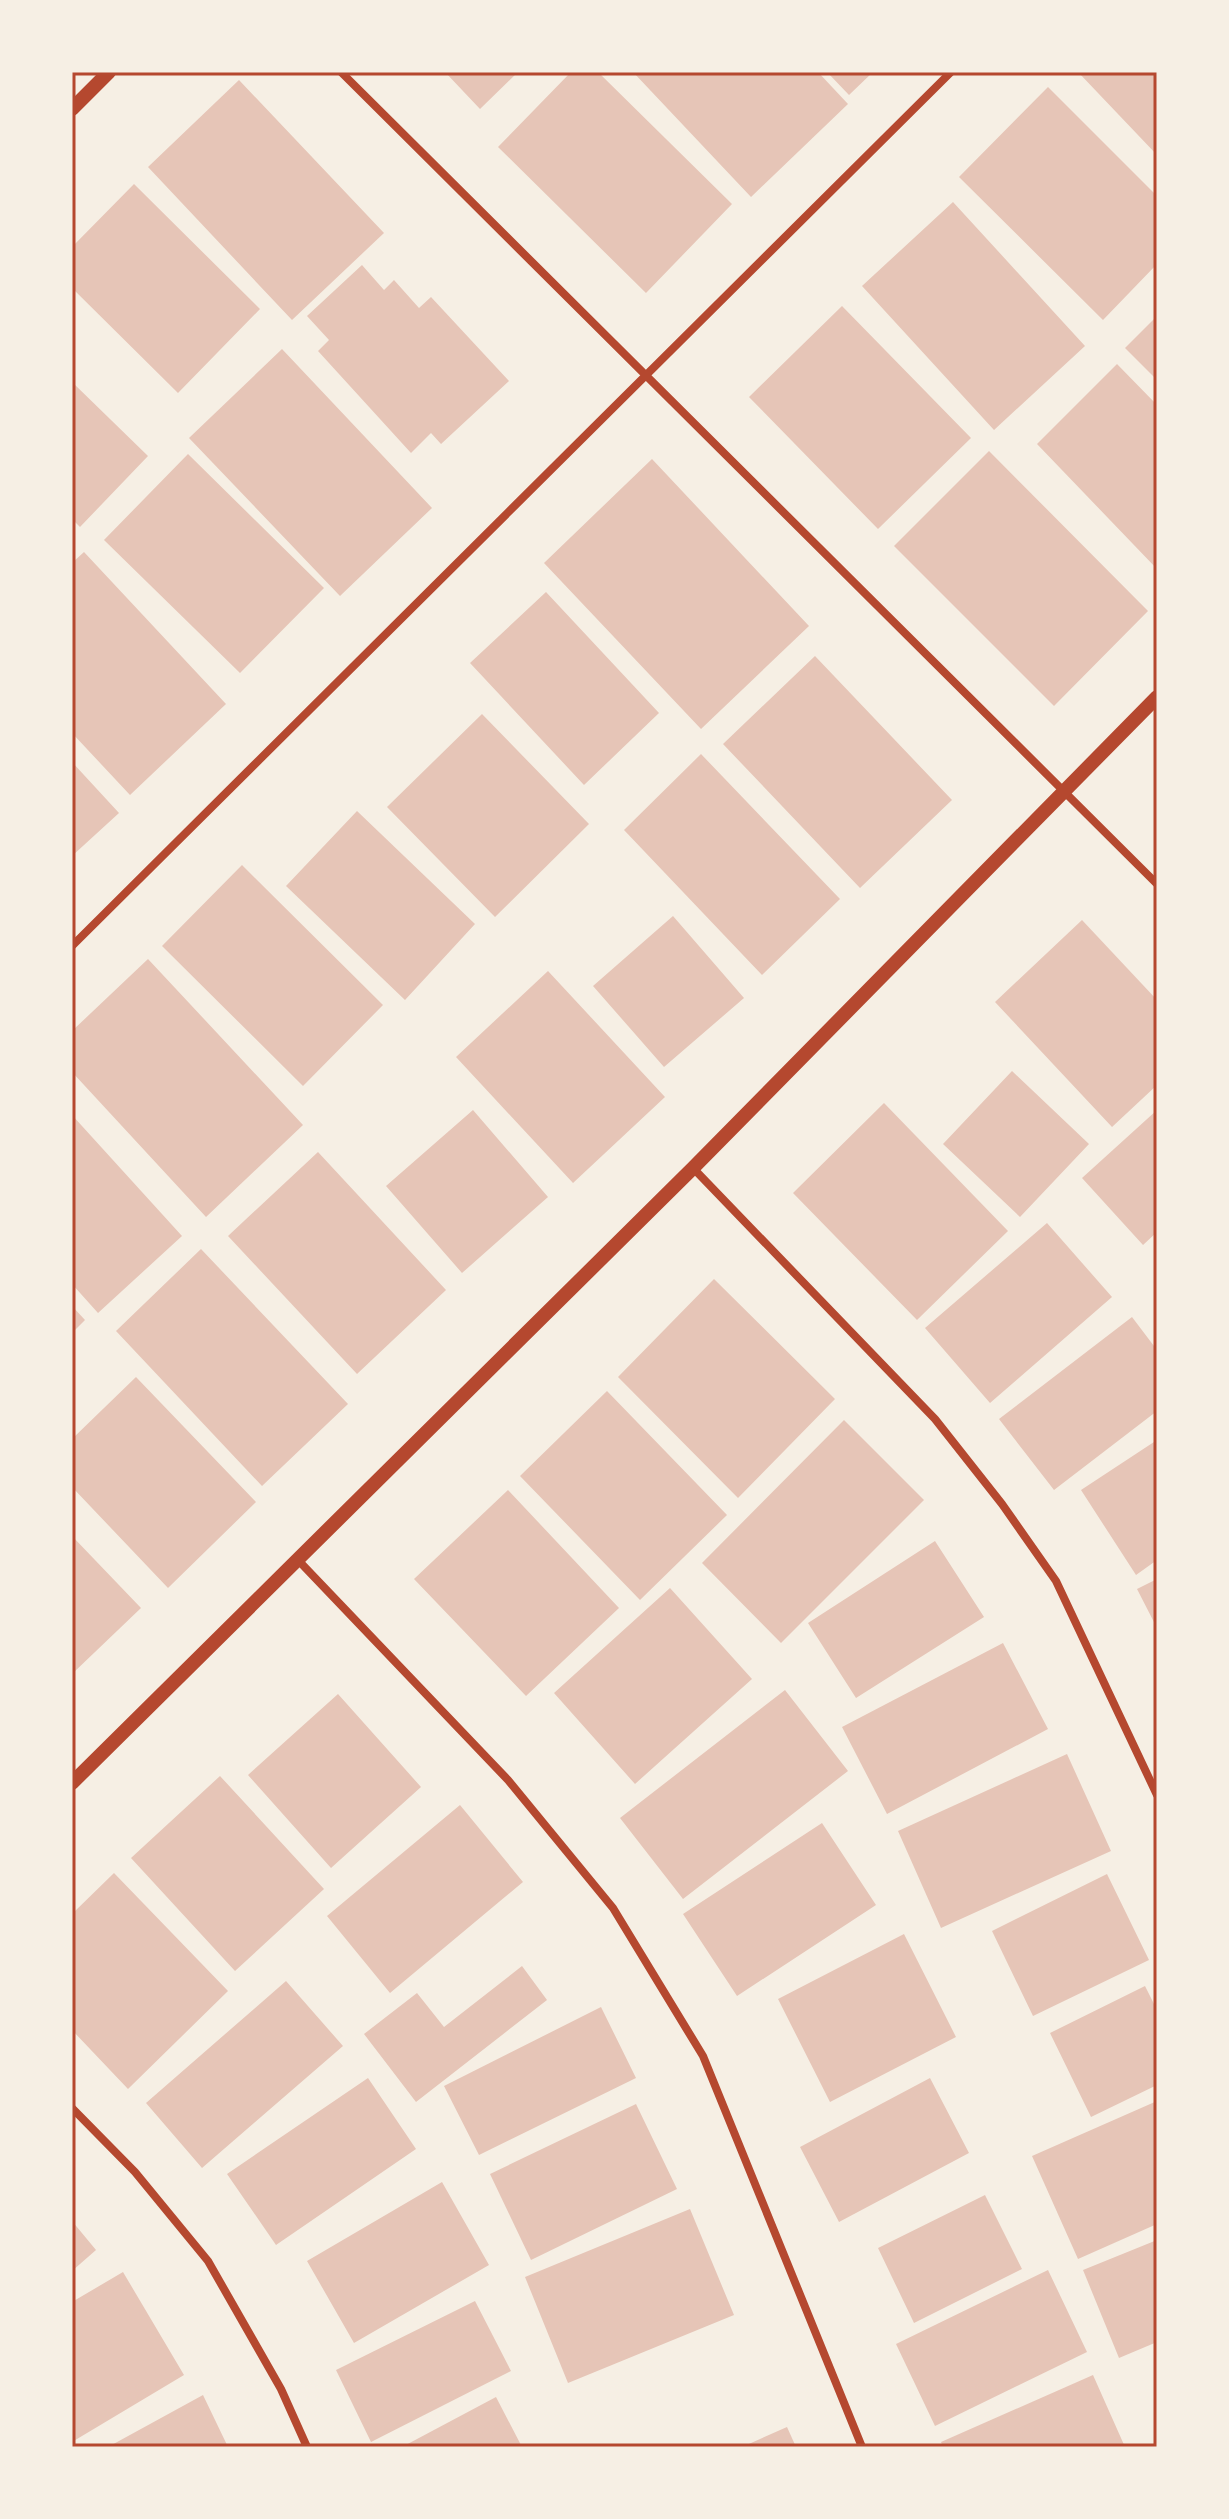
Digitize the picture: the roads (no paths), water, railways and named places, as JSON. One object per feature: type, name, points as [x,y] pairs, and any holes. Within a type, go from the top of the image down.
[{"type":"street","points":[[72,109],[109,72]]},
{"type":"street","points":[[341,72],[648,375],[1012,742],[1066,790],[1157,884]]},
{"type":"street","points":[[72,946],[951,72]]},
{"type":"street","points":[[72,1783],[693,1168],[1157,697]]},
{"type":"street","points":[[693,1168],[935,1419],[1002,1504],[1056,1581],[1157,1795]]},
{"type":"street","points":[[297,1559],[508,1780],[613,1908],[703,2056],[862,2447]]},
{"type":"street","points":[[72,2108],[135,2172],[208,2261],[281,2389],[307,2447]]}]
